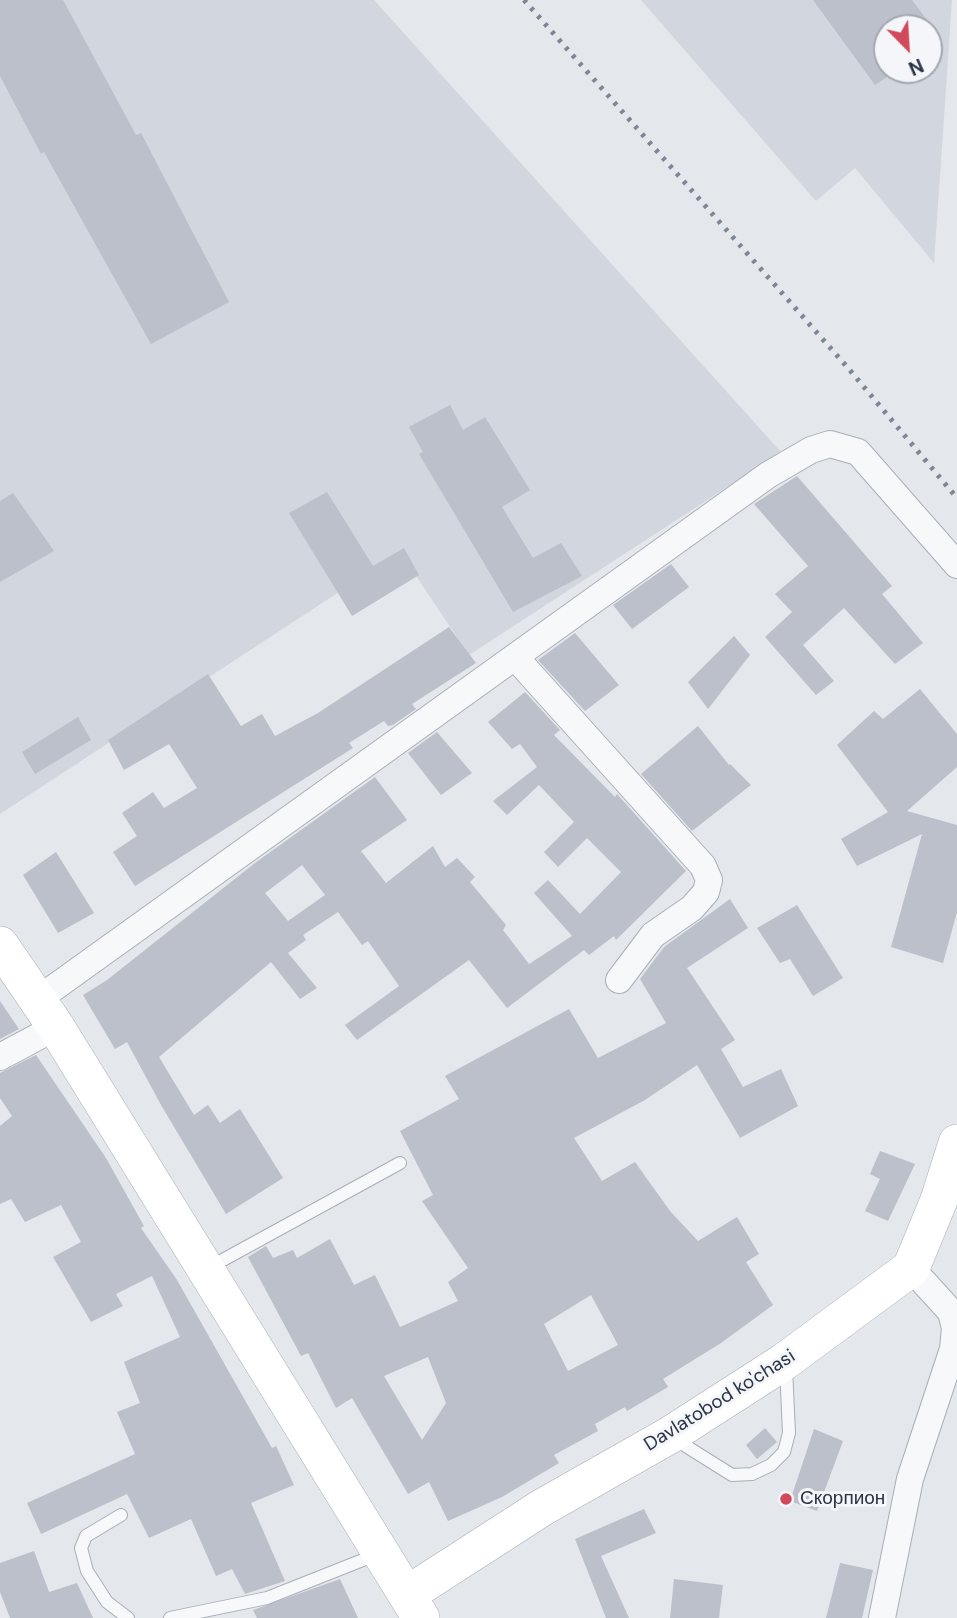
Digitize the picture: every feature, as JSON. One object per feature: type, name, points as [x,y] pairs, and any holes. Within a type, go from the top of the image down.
[{"type":"street","points":[[0,1057],[46,1014],[515,657],[768,475],[811,450],[830,444],[858,452],[957,565]]},
{"type":"street","points":[[515,657],[703,866],[709,880],[706,892],[692,908],[653,935],[619,980]]},
{"type":"street","points":[[0,945],[46,1014],[415,1606]]},
{"type":"street","points":[[882,1618],[910,1479],[953,1349],[956,1328],[951,1312],[911,1268],[939,1200],[957,1143]]},
{"type":"street","name":"Davlatobod ko'chasi","points":[[415,1606],[543,1507],[670,1435],[785,1361],[911,1268]]},
{"type":"lane","points":[[205,1270],[400,1163]]},
{"type":"lane","points":[[670,1435],[732,1475],[752,1474],[771,1465],[783,1452],[789,1433],[785,1361]]},
{"type":"lane","points":[[121,1516],[86,1536],[81,1548],[87,1571],[107,1602],[128,1618]]},
{"type":"lane","points":[[170,1618],[267,1598],[382,1552]]},
{"type":"shaded area","points":[[0,0],[374,0],[781,452],[469,655],[400,552],[0,814]]},
{"type":"shaded area","points":[[641,0],[952,0],[934,263],[855,168],[816,201]]},
{"type":"building","points":[[0,0],[63,0],[136,135],[141,133],[229,302],[151,344],[44,152],[41,154],[0,76]]},
{"type":"building","points":[[813,0],[912,0],[922,14],[873,14],[873,82]]},
{"type":"building","points":[[450,405],[463,430],[485,417],[530,490],[502,507],[533,558],[561,543],[582,576],[513,612],[419,454],[423,452],[409,427]]},
{"type":"building","points":[[797,476],[892,586],[882,594],[923,643],[895,664],[844,608],[803,645],[834,681],[816,695],[765,637],[792,612],[775,594],[808,566],[754,504]]},
{"type":"building","points":[[327,492],[373,566],[404,548],[419,575],[352,616],[289,513]]},
{"type":"building","points":[[13,493],[54,551],[0,582],[0,501]]},
{"type":"building","points":[[671,564],[689,587],[632,629],[613,605]]},
{"type":"building","points":[[449,627],[476,663],[412,704],[416,709],[393,725],[388,726],[384,721],[349,743],[353,748],[135,886],[113,852],[137,836],[122,813],[153,792],[164,808],[197,788],[169,744],[124,770],[108,740],[208,674],[241,726],[262,714],[275,736],[318,713]]},
{"type":"building","points":[[575,633],[619,685],[585,711],[538,660]]},
{"type":"building","points":[[734,636],[750,655],[708,709],[688,682]]},
{"type":"building","points":[[920,689],[957,734],[957,767],[907,811],[957,825],[957,912],[943,963],[891,947],[922,834],[857,866],[841,839],[888,812],[837,745],[874,711],[883,719]]},
{"type":"building","points":[[525,692],[560,730],[554,735],[615,797],[617,794],[686,871],[616,940],[614,936],[589,955],[584,950],[507,1008],[469,960],[357,1040],[345,1025],[399,986],[368,941],[362,945],[338,912],[303,935],[306,940],[288,953],[317,988],[300,999],[271,962],[159,1057],[194,1115],[208,1105],[220,1123],[240,1109],[283,1178],[226,1214],[127,1042],[115,1049],[83,995],[107,980],[255,863],[375,777],[407,820],[361,851],[386,883],[433,846],[445,867],[457,858],[475,877],[470,882],[506,925],[503,930],[529,964],[572,936],[534,893],[548,880],[580,914],[621,872],[587,838],[558,867],[544,852],[574,822],[539,785],[507,815],[493,801],[537,767],[520,744],[512,749],[488,722]],"holes":[[[302,865],[325,895],[288,921],[265,893]]]},
{"type":"building","points":[[78,717],[91,740],[35,774],[22,752]]},
{"type":"building","points":[[698,726],[729,765],[751,785],[692,831],[641,774]]},
{"type":"building","points":[[437,732],[472,773],[441,795],[408,753]]},
{"type":"building","points":[[56,852],[94,913],[58,933],[23,875]]},
{"type":"building","points":[[730,899],[748,928],[687,968],[735,1040],[721,1049],[743,1087],[781,1069],[798,1106],[740,1138],[697,1065],[645,1100],[574,1138],[602,1181],[635,1162],[670,1211],[698,1241],[737,1217],[759,1254],[746,1262],[773,1305],[721,1343],[663,1379],[668,1387],[627,1411],[625,1407],[595,1424],[598,1431],[554,1455],[559,1463],[502,1497],[448,1521],[429,1482],[408,1494],[352,1398],[336,1408],[308,1353],[301,1356],[248,1257],[266,1246],[273,1258],[293,1250],[297,1258],[330,1239],[354,1285],[375,1275],[400,1327],[458,1301],[448,1282],[468,1268],[422,1201],[433,1195],[400,1131],[459,1099],[445,1076],[569,1009],[598,1058],[666,1023],[640,979],[664,947]],"holes":[[[591,1295],[618,1345],[568,1371],[544,1324]],[[428,1357],[446,1403],[422,1440],[384,1376]]]},
{"type":"building","points":[[797,905],[843,978],[813,996],[790,959],[780,963],[757,928]]},
{"type":"building","points":[[0,1001],[19,1029],[0,1039]]},
{"type":"building","points":[[36,1055],[106,1158],[144,1226],[141,1228],[177,1280],[272,1448],[276,1446],[294,1485],[251,1503],[285,1581],[245,1594],[232,1569],[216,1576],[191,1519],[149,1538],[127,1494],[41,1534],[27,1503],[135,1454],[117,1412],[140,1403],[124,1362],[180,1337],[152,1276],[116,1294],[123,1306],[91,1322],[53,1257],[81,1242],[61,1205],[25,1222],[11,1199],[0,1204],[0,1126],[12,1116],[0,1098],[0,1073]]},
{"type":"building","points":[[880,1151],[915,1164],[888,1221],[865,1211],[880,1179],[870,1174]]},
{"type":"building","points":[[765,1428],[777,1442],[757,1459],[746,1445]]},
{"type":"building","points":[[814,1429],[843,1441],[817,1511],[790,1501]]},
{"type":"building","points":[[644,1509],[656,1533],[601,1556],[629,1618],[606,1618],[575,1539]]},
{"type":"building","points":[[34,1551],[49,1592],[77,1583],[93,1618],[10,1618],[0,1592],[0,1563]]},
{"type":"building","points":[[840,1563],[873,1570],[862,1618],[826,1618]]},
{"type":"building","points":[[340,1579],[358,1618],[257,1618],[253,1610]]},
{"type":"building","points":[[674,1579],[723,1585],[719,1618],[670,1618]]},
{"type":"railway","points":[[524,0],[848,368],[957,498]]},
{"type":"place","name":"Скорпион","points":[[786,1499]]}]
